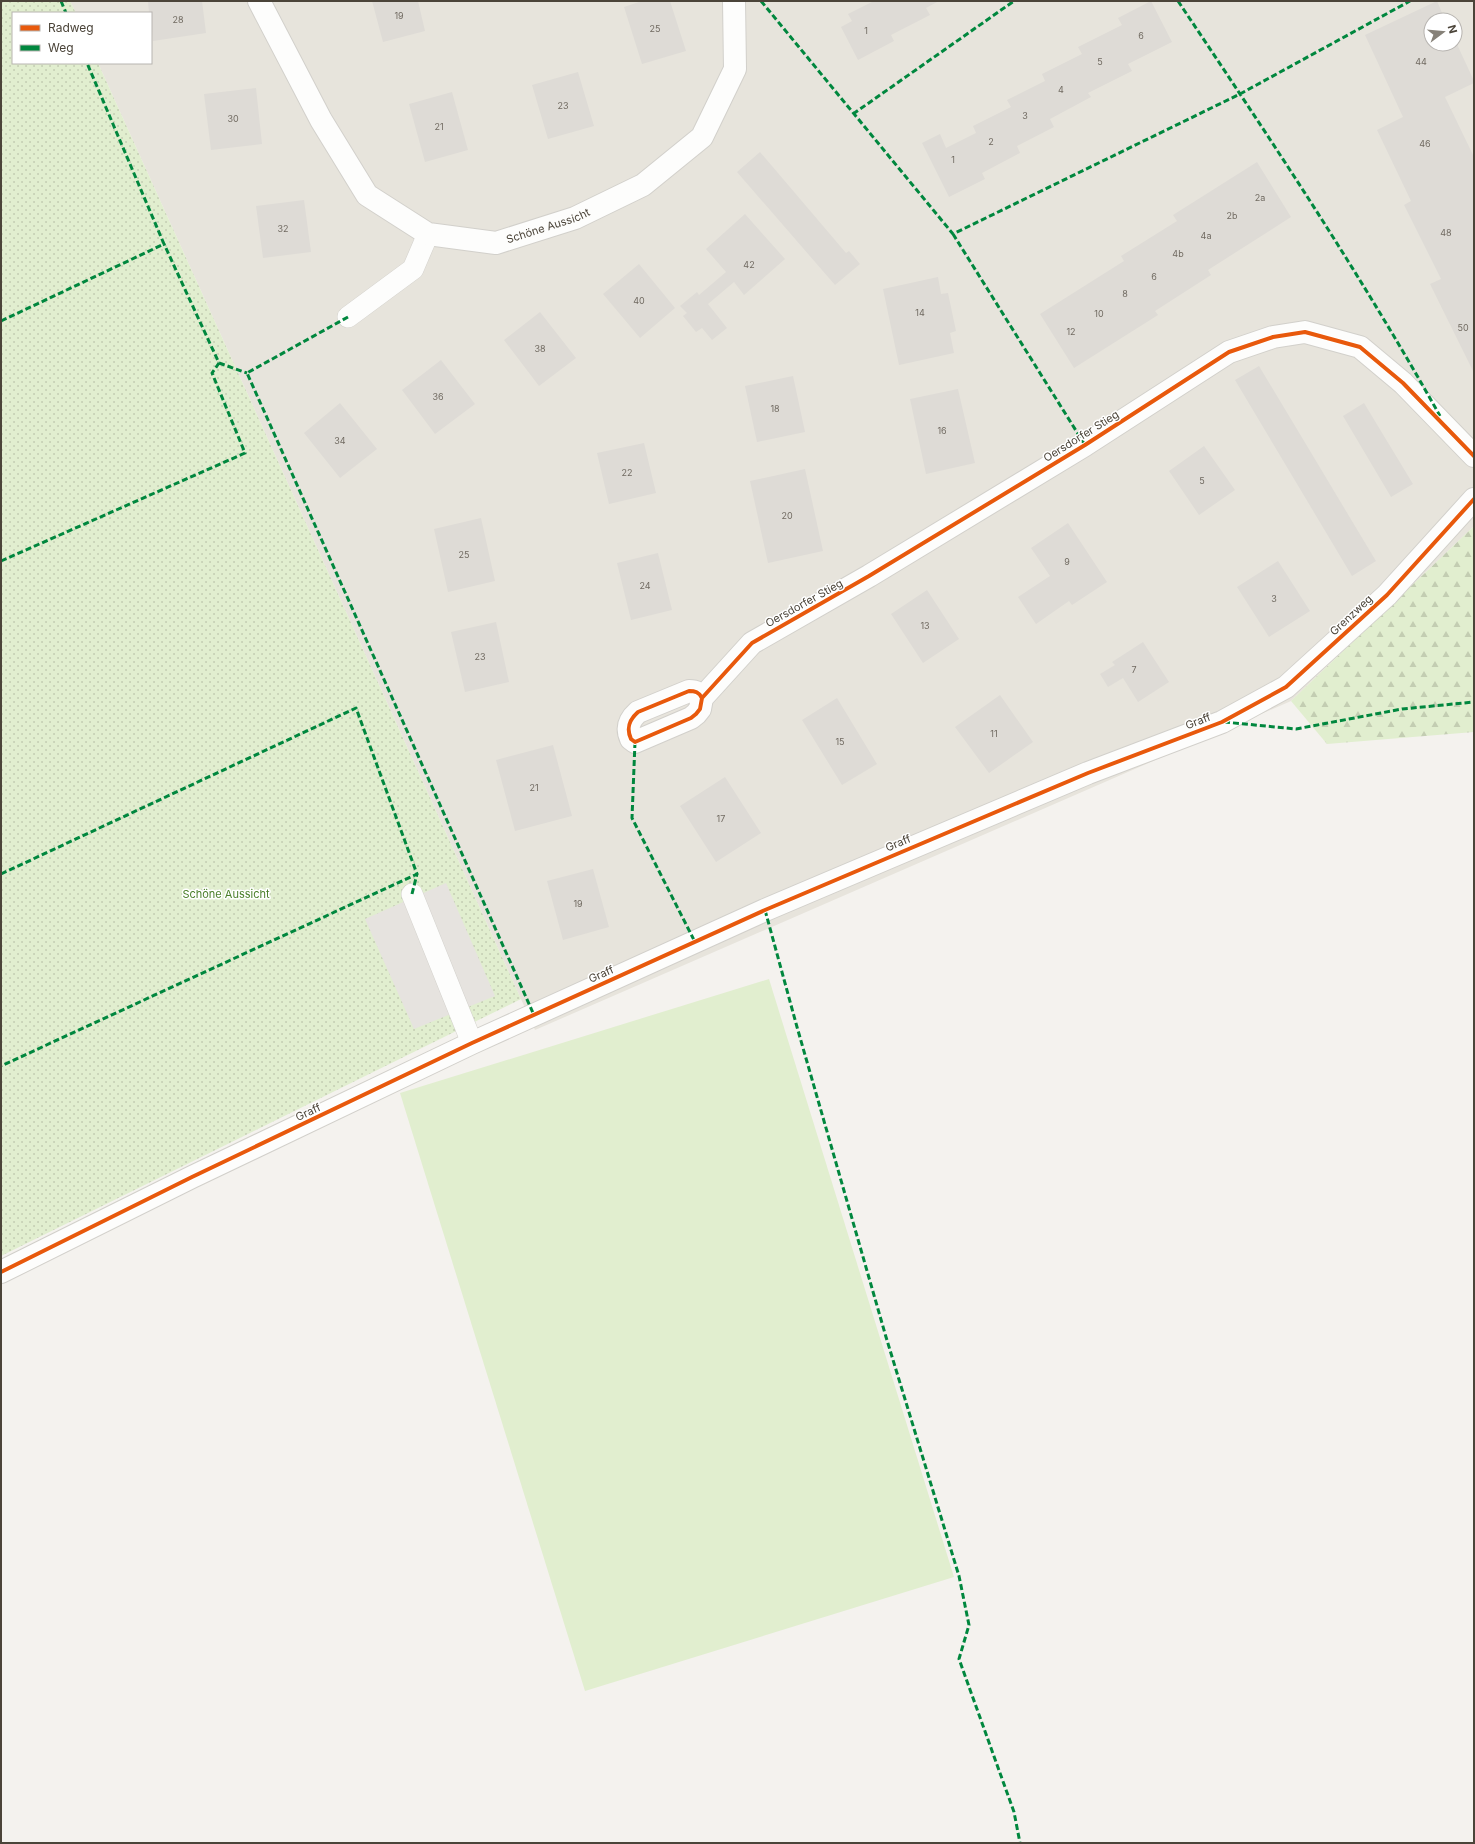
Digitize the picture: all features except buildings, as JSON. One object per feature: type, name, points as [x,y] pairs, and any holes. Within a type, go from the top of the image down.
[{"type":"street","name":"Schöne Aussicht","points":[[259,1],[321,120],[367,195],[428,234],[496,244],[575,218],[643,185],[702,137],[735,69],[734,1]]},
{"type":"street","name":"Oersdorfer Stieg","points":[[702,698],[752,643],[869,576],[1085,445],[1229,352],[1266,340],[1305,332],[1360,347],[1403,383],[1474,456]]},
{"type":"street","name":"Grenzweg","points":[[1222,722],[1286,687],[1387,595],[1474,499]]},
{"type":"street","name":"Graff","points":[[1,1272],[199,1174],[472,1044],[751,916],[1088,773],[1222,722]]},
{"type":"lane","points":[[348,318],[413,269],[428,234]]},
{"type":"lane","points":[[412,894],[472,1044]]},
{"type":"shaded area","points":[[70,1],[1474,1],[1474,526],[1291,701],[535,1030],[98,64],[152,64],[152,12],[76,12]]},
{"type":"shaded area","points":[[446,883],[495,996],[414,1029],[365,919]]},
{"type":"green space","name":"Schöne Aussicht","points":[[1,1],[70,1],[76,12],[12,12],[12,64],[98,64],[521,999],[1,1256]]},
{"type":"green space","points":[[1474,526],[1474,732],[1327,744],[1291,701]]},
{"type":"green space","points":[[769,979],[954,1577],[585,1691],[400,1093]]},
{"type":"marked path","points":[[61,1],[66,12]]},
{"type":"marked path","points":[[761,1],[953,234],[1240,94],[1410,1]]},
{"type":"marked path","points":[[853,114],[1014,1]]},
{"type":"marked path","points":[[1178,1],[1280,154],[1346,258],[1410,363],[1440,416]]},
{"type":"marked path","points":[[1,321],[164,244],[87,64]]},
{"type":"marked path","points":[[953,234],[1085,445]]},
{"type":"marked path","points":[[1,561],[245,453],[212,373],[219,363],[164,244]]},
{"type":"marked path","points":[[348,317],[247,373],[534,1015]]},
{"type":"marked path","points":[[219,363],[247,373]]},
{"type":"marked path","points":[[1224,722],[1296,729],[1402,709],[1474,702]]},
{"type":"marked path","points":[[1,874],[356,708],[417,874],[1,1066]]},
{"type":"marked path","points":[[635,742],[632,818],[695,942]]},
{"type":"marked path","points":[[412,894],[417,874]]},
{"type":"marked path","points":[[765,910],[886,1337],[959,1576],[969,1625],[959,1659],[1014,1812],[1020,1843]]},
{"type":"cycle path","points":[[702,698],[697,692],[689,691],[638,712],[629,724],[629,735],[631,739],[635,742],[691,718],[700,709],[702,698],[752,643],[869,576],[1085,445],[1229,352],[1273,337],[1305,332],[1360,347],[1403,383],[1474,456]]},
{"type":"cycle path","points":[[1,1272],[192,1177],[472,1043],[765,910],[1088,773],[1222,722],[1286,687],[1387,595],[1474,499]]}]
